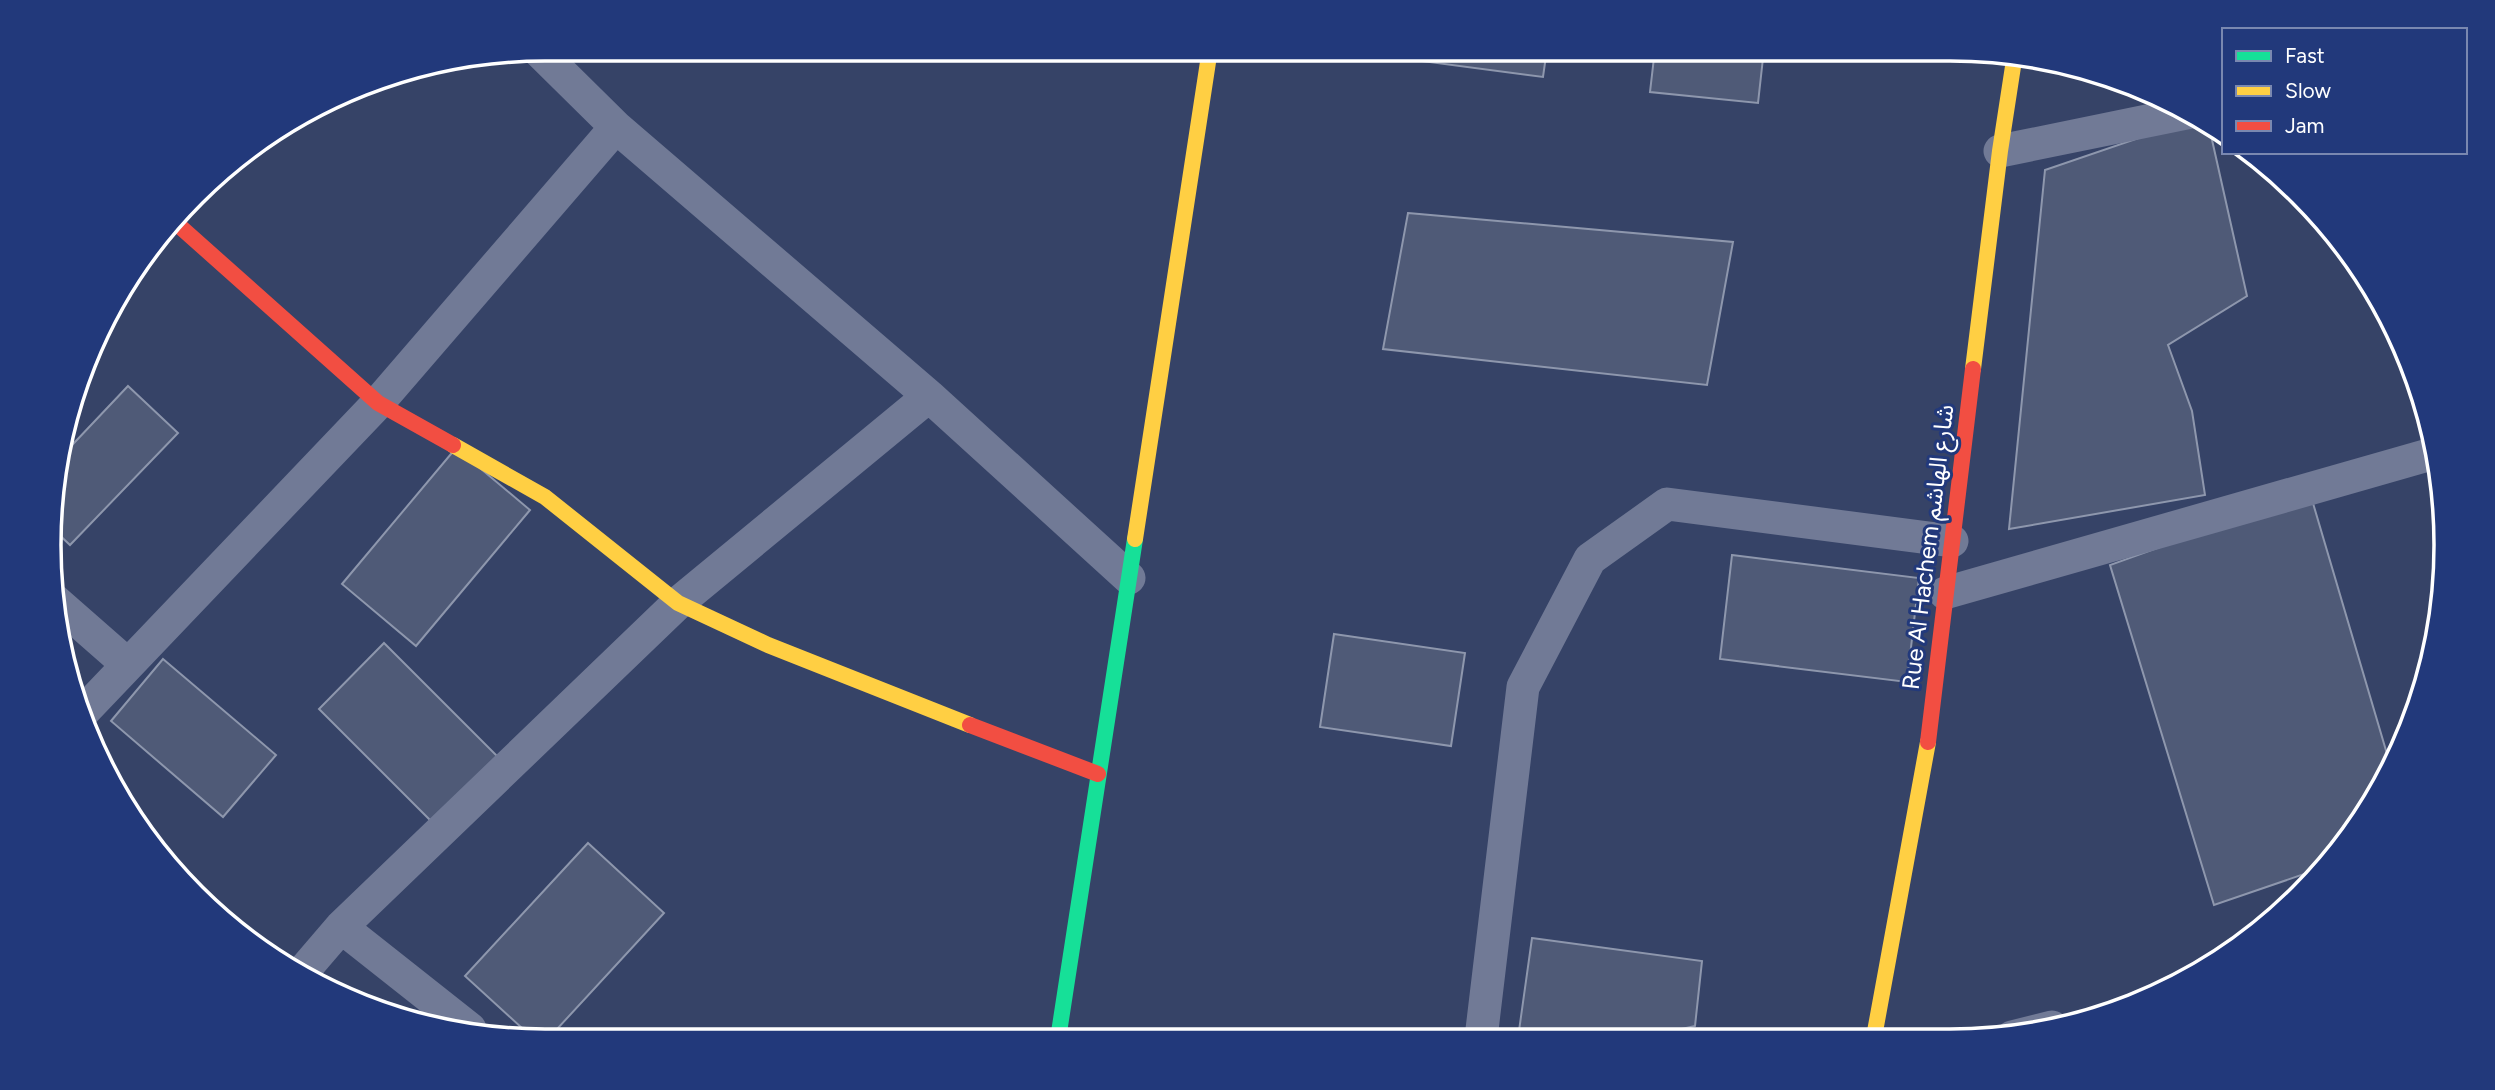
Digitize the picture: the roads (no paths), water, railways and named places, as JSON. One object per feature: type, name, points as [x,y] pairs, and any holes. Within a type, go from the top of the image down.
[{"type":"street","points":[[549,61],[616,127],[929,396],[1129,579]]},
{"type":"street","points":[[1060,1029],[1208,61]]},
{"type":"street","name":"Rue Al Hachem شارع الهاشم","points":[[1875,1029],[1928,740],[2000,151],[2013,65]]},
{"type":"street","points":[[2000,151],[2173,116]]},
{"type":"street","points":[[89,706],[378,403],[616,127]]},
{"type":"street","points":[[180,227],[378,403],[545,497],[678,603],[768,645],[863,684],[1098,774]]},
{"type":"street","points":[[307,966],[341,927],[678,603],[929,396]]},
{"type":"street","points":[[1945,593],[2425,456]]},
{"type":"street","points":[[1481,1029],[1523,687],[1590,559],[1667,504],[1952,541]]},
{"type":"street","points":[[65,610],[127,664]]},
{"type":"street","points":[[341,927],[461,1021]]}]
